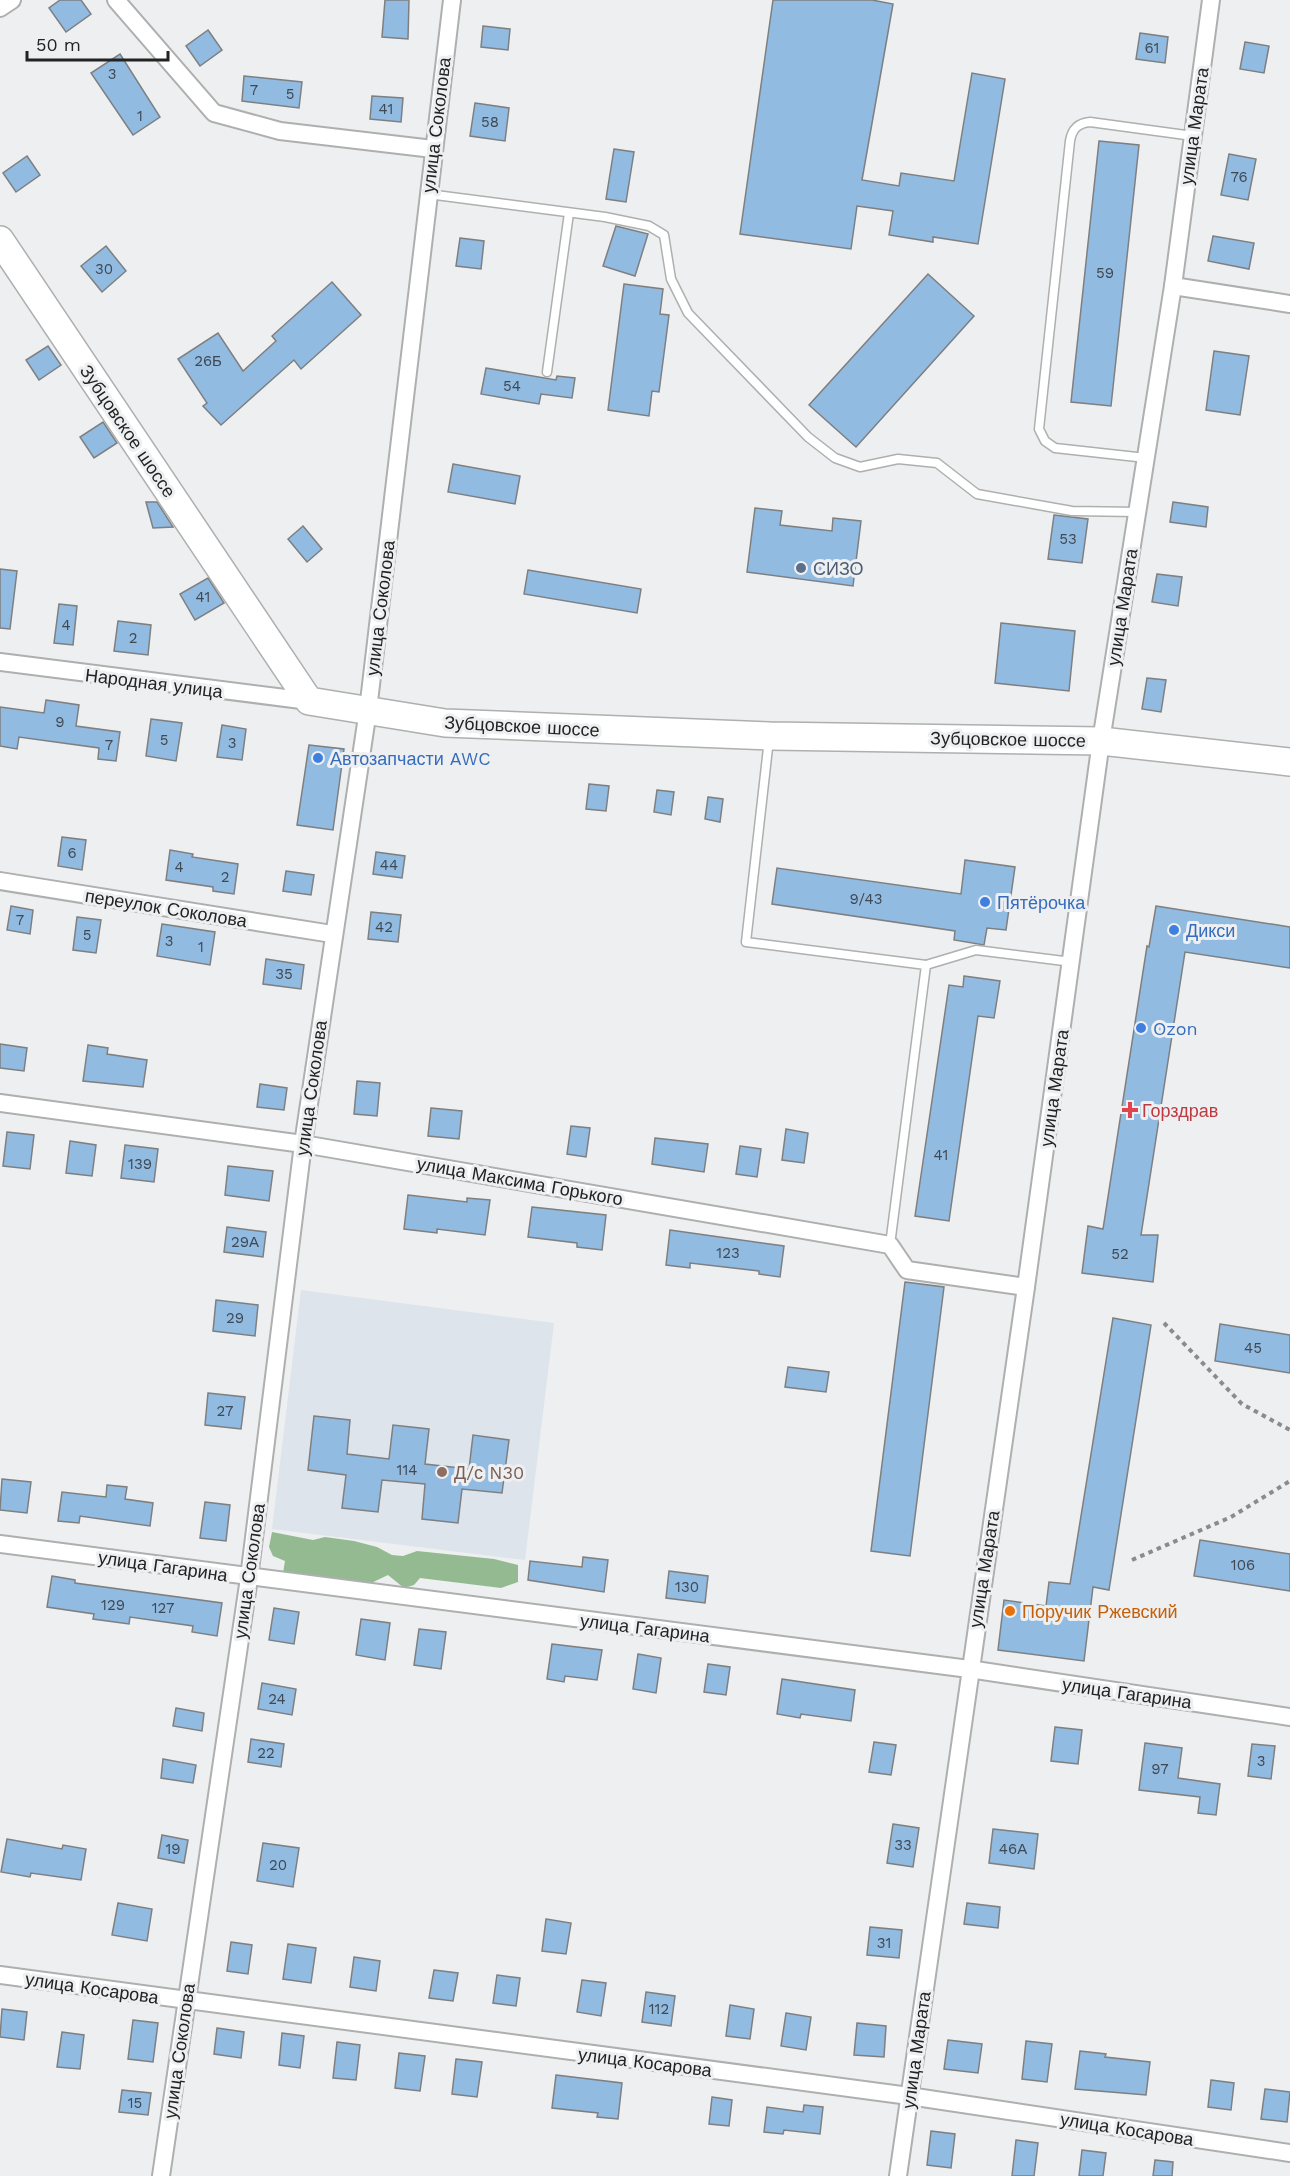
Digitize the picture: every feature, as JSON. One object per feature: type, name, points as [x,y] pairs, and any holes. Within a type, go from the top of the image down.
[{"type":"main road","name":"Зубцовское шоссе","points":[[0,240],[309,701],[445,723],[770,736],[1101,741],[1290,762]]},
{"type":"street","points":[[0,8],[12,0]]},
{"type":"street","points":[[116,0],[214,113],[280,130],[433,149]]},
{"type":"street","name":"улица Соколова","points":[[161,2176],[249,1578],[303,1144],[332,934],[368,710],[452,0]]},
{"type":"street","name":"улица Марата","points":[[898,2176],[1072,962],[1101,741],[1173,286],[1211,0]]},
{"type":"street","points":[[1173,286],[1290,304]]},
{"type":"street","name":"Народная улица","points":[[0,662],[309,701]]},
{"type":"street","name":"переулок Соколова","points":[[0,881],[332,934]]},
{"type":"street","name":"улица Максима Горького","points":[[0,1103],[303,1144],[890,1245]]},
{"type":"street","points":[[890,1245],[907,1270],[1026,1287]]},
{"type":"street","name":"улица Гагарина","points":[[0,1544],[969,1670],[1290,1717]]},
{"type":"street","name":"улица Косарова","points":[[0,1975],[186,2002],[909,2096],[1290,2153]]},
{"type":"lane","points":[[1146,459],[1055,448],[1045,441],[1039,429],[1070,141],[1075,128],[1085,122],[1193,136]]},
{"type":"lane","points":[[428,194],[649,226],[664,235],[671,279],[688,313],[808,437],[847,464],[860,467],[898,459],[937,463],[977,494],[1072,511],[1137,512]]},
{"type":"lane","points":[[547,372],[569,213]]},
{"type":"lane","points":[[770,736],[746,942],[926,965],[976,950],[1072,962]]},
{"type":"lane","points":[[890,1245],[926,965]]},
{"type":"path","points":[[1164,1323],[1242,1404],[1290,1430]]},
{"type":"path","points":[[1132,1560],[1231,1516],[1290,1480]]},
{"type":"shaded area","points":[[301,1290],[554,1323],[525,1560],[272,1529]]},
{"type":"green space","points":[[272,1532],[313,1540],[325,1537],[354,1541],[377,1547],[392,1555],[403,1556],[417,1551],[494,1559],[518,1565],[518,1582],[501,1588],[420,1578],[414,1585],[404,1588],[388,1575],[367,1585],[283,1573],[285,1561],[273,1556],[269,1547]]},
{"type":"building","points":[[60,0],[81,0],[91,14],[66,32],[49,8]]},
{"type":"building","points":[[385,0],[409,0],[408,39],[382,37]]},
{"type":"building","points":[[773,0],[872,0],[893,4],[862,180],[899,186],[901,173],[954,181],[972,73],[1005,79],[978,244],[933,237],[933,242],[889,235],[893,211],[857,206],[851,249],[740,234]]},
{"type":"building","points":[[483,26],[510,29],[508,50],[481,47]]},
{"type":"building","points":[[208,30],[222,50],[200,66],[186,46]]},
{"type":"building","points":[[1140,33],[1168,37],[1165,63],[1136,59]]},
{"type":"building","points":[[1245,42],[1269,46],[1264,73],[1240,69]]},
{"type":"building","points":[[120,54],[160,117],[133,135],[91,73]]},
{"type":"building","points":[[244,76],[302,82],[299,108],[242,101]]},
{"type":"building","points":[[372,96],[403,98],[401,122],[370,119]]},
{"type":"building","points":[[475,103],[509,108],[505,141],[470,136]]},
{"type":"building","points":[[1099,141],[1139,145],[1111,406],[1071,402]]},
{"type":"building","points":[[614,149],[634,152],[626,202],[606,199]]},
{"type":"building","points":[[1229,154],[1256,159],[1248,200],[1221,195]]},
{"type":"building","points":[[27,156],[40,175],[16,192],[3,173]]},
{"type":"building","points":[[616,226],[648,234],[635,276],[603,266]]},
{"type":"building","points":[[1213,236],[1254,243],[1249,269],[1208,261]]},
{"type":"building","points":[[460,238],[484,241],[481,269],[456,266]]},
{"type":"building","points":[[106,246],[126,271],[102,292],[81,266]]},
{"type":"building","points":[[928,274],[974,316],[856,447],[809,405]]},
{"type":"building","points":[[332,282],[361,315],[301,369],[294,360],[221,425],[203,406],[207,403],[178,359],[218,333],[243,371],[276,341],[272,336]]},
{"type":"building","points":[[624,284],[663,289],[660,314],[669,315],[659,392],[652,391],[649,416],[608,410]]},
{"type":"building","points":[[48,346],[61,365],[39,380],[26,360]]},
{"type":"building","points":[[1214,351],[1249,356],[1240,415],[1206,410]]},
{"type":"building","points":[[486,368],[556,380],[557,376],[575,378],[572,398],[541,394],[539,404],[481,394]]},
{"type":"building","points":[[103,422],[117,443],[94,458],[80,437]]},
{"type":"building","points":[[453,464],[520,476],[515,504],[448,492]]},
{"type":"building","points":[[146,502],[157,502],[173,527],[153,528]]},
{"type":"building","points":[[1173,502],[1208,507],[1206,527],[1170,522]]},
{"type":"building","points":[[755,508],[782,511],[780,525],[832,531],[833,518],[861,521],[853,586],[747,572]]},
{"type":"building","points":[[1054,515],[1088,519],[1082,563],[1048,559]]},
{"type":"building","points":[[303,526],[322,549],[307,562],[288,539]]},
{"type":"building","points":[[0,569],[17,571],[10,629],[0,628]]},
{"type":"building","points":[[528,570],[641,589],[637,613],[524,594]]},
{"type":"building","points":[[1157,574],[1182,577],[1178,606],[1152,602]]},
{"type":"building","points":[[208,578],[224,603],[195,620],[180,594]]},
{"type":"building","points":[[59,604],[77,606],[73,645],[54,643]]},
{"type":"building","points":[[118,621],[151,625],[148,655],[114,651]]},
{"type":"building","points":[[1001,623],[1075,631],[1069,691],[995,683]]},
{"type":"building","points":[[1147,678],[1166,680],[1161,712],[1142,709]]},
{"type":"building","points":[[46,700],[79,705],[76,726],[120,732],[116,761],[98,759],[99,748],[19,737],[17,749],[0,746],[0,707],[44,713]]},
{"type":"building","points":[[151,719],[182,723],[176,761],[146,756]]},
{"type":"building","points":[[222,725],[246,729],[242,760],[217,757]]},
{"type":"building","points":[[309,745],[344,749],[333,830],[297,825]]},
{"type":"building","points":[[589,784],[609,786],[606,811],[586,809]]},
{"type":"building","points":[[657,790],[674,792],[671,815],[654,812]]},
{"type":"building","points":[[708,797],[723,799],[720,822],[705,819]]},
{"type":"building","points":[[62,837],[86,840],[82,870],[58,866]]},
{"type":"building","points":[[170,850],[193,854],[192,857],[238,864],[234,894],[213,891],[213,887],[166,880]]},
{"type":"building","points":[[376,852],[405,856],[402,878],[373,874]]},
{"type":"building","points":[[965,860],[1015,867],[1006,930],[987,928],[984,945],[954,940],[955,931],[772,904],[777,868],[961,894]]},
{"type":"building","points":[[286,871],[314,875],[311,895],[283,891]]},
{"type":"building","points":[[11,906],[33,910],[30,934],[7,930]]},
{"type":"building","points":[[1156,906],[1290,927],[1290,968],[1185,952],[1141,1235],[1158,1235],[1153,1282],[1082,1273],[1088,1226],[1103,1229],[1147,946],[1149,947]]},
{"type":"building","points":[[371,912],[401,915],[398,942],[368,939]]},
{"type":"building","points":[[77,917],[101,920],[96,953],[73,950]]},
{"type":"building","points":[[162,924],[215,932],[210,965],[157,956]]},
{"type":"building","points":[[266,959],[304,965],[301,989],[263,984]]},
{"type":"building","points":[[964,976],[1000,981],[994,1018],[978,1016],[949,1221],[915,1216],[949,985],[963,987]]},
{"type":"building","points":[[0,1044],[27,1048],[24,1071],[0,1068]]},
{"type":"building","points":[[88,1045],[108,1048],[107,1054],[147,1060],[143,1087],[83,1081]]},
{"type":"building","points":[[357,1081],[380,1083],[377,1116],[354,1114]]},
{"type":"building","points":[[260,1084],[287,1088],[284,1110],[257,1107]]},
{"type":"building","points":[[431,1108],[462,1111],[459,1139],[428,1136]]},
{"type":"building","points":[[571,1126],[590,1128],[586,1157],[567,1154]]},
{"type":"building","points":[[786,1129],[808,1133],[804,1163],[782,1160]]},
{"type":"building","points":[[7,1132],[34,1135],[30,1169],[3,1166]]},
{"type":"building","points":[[655,1138],[708,1144],[704,1172],[652,1164]]},
{"type":"building","points":[[70,1141],[96,1145],[92,1176],[66,1173]]},
{"type":"building","points":[[125,1145],[158,1149],[154,1182],[121,1178]]},
{"type":"building","points":[[740,1146],[761,1149],[757,1177],[736,1174]]},
{"type":"building","points":[[228,1166],[273,1171],[269,1201],[225,1195]]},
{"type":"building","points":[[408,1195],[467,1202],[467,1198],[490,1200],[485,1235],[437,1229],[437,1233],[404,1229]]},
{"type":"building","points":[[532,1207],[606,1215],[602,1250],[577,1247],[577,1243],[528,1237]]},
{"type":"building","points":[[227,1227],[266,1232],[263,1257],[224,1252]]},
{"type":"building","points":[[670,1230],[784,1246],[780,1277],[759,1274],[759,1271],[690,1263],[690,1268],[666,1265]]},
{"type":"building","points":[[905,1282],[944,1287],[910,1556],[871,1551]]},
{"type":"building","points":[[216,1300],[258,1305],[255,1336],[213,1331]]},
{"type":"building","points":[[1113,1318],[1151,1325],[1109,1590],[1093,1587],[1084,1661],[998,1650],[1004,1600],[1046,1606],[1049,1582],[1070,1584]]},
{"type":"building","points":[[1220,1324],[1290,1335],[1290,1373],[1215,1361]]},
{"type":"building","points":[[788,1367],[829,1372],[826,1392],[785,1387]]},
{"type":"building","points":[[208,1393],[245,1397],[241,1429],[205,1425]]},
{"type":"building","points":[[314,1416],[350,1420],[347,1454],[389,1459],[393,1425],[429,1429],[425,1464],[469,1469],[473,1435],[509,1440],[502,1493],[462,1489],[458,1523],[422,1519],[425,1484],[382,1480],[378,1512],[342,1508],[346,1475],[308,1470]]},
{"type":"building","points":[[2,1479],[31,1482],[27,1513],[0,1510]]},
{"type":"building","points":[[107,1485],[127,1487],[125,1499],[153,1503],[150,1526],[80,1516],[79,1523],[58,1521],[62,1492],[106,1497]]},
{"type":"building","points":[[205,1502],[230,1505],[226,1541],[200,1538]]},
{"type":"building","points":[[1200,1540],[1290,1554],[1290,1591],[1194,1576]]},
{"type":"building","points":[[583,1557],[608,1560],[604,1592],[528,1580],[530,1561],[582,1567]]},
{"type":"building","points":[[669,1571],[708,1576],[705,1603],[666,1598]]},
{"type":"building","points":[[52,1576],[75,1580],[75,1583],[222,1603],[217,1636],[192,1632],[193,1626],[130,1617],[129,1624],[93,1619],[94,1614],[47,1607]]},
{"type":"building","points":[[274,1608],[299,1612],[294,1644],[269,1640]]},
{"type":"building","points":[[361,1619],[390,1623],[385,1660],[356,1655]]},
{"type":"building","points":[[419,1629],[446,1632],[441,1669],[414,1665]]},
{"type":"building","points":[[552,1644],[602,1650],[597,1680],[565,1676],[564,1682],[547,1679]]},
{"type":"building","points":[[638,1654],[661,1658],[656,1693],[633,1689]]},
{"type":"building","points":[[708,1664],[730,1667],[726,1695],[704,1692]]},
{"type":"building","points":[[782,1679],[855,1690],[851,1721],[801,1714],[800,1718],[777,1714]]},
{"type":"building","points":[[262,1683],[296,1689],[292,1715],[258,1709]]},
{"type":"building","points":[[176,1708],[204,1713],[202,1731],[173,1726]]},
{"type":"building","points":[[1055,1727],[1082,1730],[1078,1764],[1051,1761]]},
{"type":"building","points":[[251,1739],[284,1744],[281,1767],[248,1762]]},
{"type":"building","points":[[874,1742],[896,1745],[891,1775],[869,1772]]},
{"type":"building","points":[[1145,1743],[1182,1748],[1178,1778],[1220,1784],[1216,1815],[1198,1813],[1200,1797],[1139,1790]]},
{"type":"building","points":[[1252,1744],[1275,1746],[1271,1779],[1248,1776]]},
{"type":"building","points":[[163,1759],[196,1765],[193,1783],[161,1778]]},
{"type":"building","points":[[893,1824],[919,1828],[913,1867],[887,1863]]},
{"type":"building","points":[[993,1829],[1038,1834],[1034,1869],[989,1863]]},
{"type":"building","points":[[162,1835],[188,1840],[184,1863],[158,1858]]},
{"type":"building","points":[[7,1839],[62,1849],[63,1845],[86,1849],[81,1880],[31,1873],[30,1877],[1,1872]]},
{"type":"building","points":[[263,1843],[299,1848],[293,1887],[257,1881]]},
{"type":"building","points":[[118,1903],[152,1909],[147,1941],[112,1935]]},
{"type":"building","points":[[967,1903],[1000,1907],[998,1928],[964,1924]]},
{"type":"building","points":[[546,1919],[571,1923],[566,1954],[542,1951]]},
{"type":"building","points":[[870,1927],[902,1930],[899,1958],[867,1955]]},
{"type":"building","points":[[231,1942],[252,1945],[248,1974],[227,1971]]},
{"type":"building","points":[[288,1944],[316,1948],[311,1983],[283,1979]]},
{"type":"building","points":[[354,1957],[380,1961],[376,1991],[350,1987]]},
{"type":"building","points":[[434,1970],[458,1973],[453,2001],[429,1998]]},
{"type":"building","points":[[497,1975],[520,1978],[516,2006],[493,2003]]},
{"type":"building","points":[[582,1980],[606,1983],[601,2016],[577,2012]]},
{"type":"building","points":[[646,1992],[675,1996],[671,2026],[642,2022]]},
{"type":"building","points":[[730,2005],[754,2009],[750,2039],[726,2036]]},
{"type":"building","points":[[2,2009],[27,2012],[24,2040],[0,2037]]},
{"type":"building","points":[[786,2013],[811,2017],[806,2050],[781,2046]]},
{"type":"building","points":[[133,2020],[158,2023],[153,2062],[128,2059]]},
{"type":"building","points":[[857,2023],[886,2026],[884,2057],[854,2055]]},
{"type":"building","points":[[217,2028],[244,2032],[241,2058],[214,2054]]},
{"type":"building","points":[[62,2032],[84,2035],[80,2069],[57,2067]]},
{"type":"building","points":[[282,2033],[304,2036],[300,2068],[279,2065]]},
{"type":"building","points":[[948,2040],[982,2044],[978,2073],[944,2069]]},
{"type":"building","points":[[1026,2041],[1052,2044],[1047,2082],[1022,2079]]},
{"type":"building","points":[[337,2042],[360,2045],[356,2080],[333,2078]]},
{"type":"building","points":[[1080,2051],[1106,2054],[1105,2057],[1150,2062],[1146,2095],[1075,2089]]},
{"type":"building","points":[[399,2053],[425,2056],[420,2091],[395,2088]]},
{"type":"building","points":[[456,2059],[482,2062],[477,2097],[452,2094]]},
{"type":"building","points":[[556,2075],[622,2083],[618,2119],[597,2117],[598,2113],[552,2108]]},
{"type":"building","points":[[1211,2080],[1234,2083],[1231,2110],[1208,2107]]},
{"type":"building","points":[[1265,2089],[1290,2092],[1287,2122],[1261,2119]]},
{"type":"building","points":[[122,2090],[151,2093],[148,2115],[119,2112]]},
{"type":"building","points":[[712,2097],[732,2100],[729,2126],[709,2124]]},
{"type":"building","points":[[804,2105],[823,2107],[820,2134],[784,2130],[783,2134],[764,2132],[767,2107],[803,2112]]},
{"type":"building","points":[[931,2131],[955,2134],[951,2168],[927,2165]]},
{"type":"building","points":[[1016,2140],[1038,2143],[1034,2176],[1012,2176]]},
{"type":"building","points":[[1082,2150],[1106,2153],[1103,2176],[1079,2176]]},
{"type":"building","points":[[1155,2160],[1173,2162],[1172,2176],[1153,2176]]},
{"type":"place","name":"СИЗО","points":[[801,568]]},
{"type":"place","name":"Автозапчасти AWC","points":[[318,758]]},
{"type":"place","name":"Пятёрочка","points":[[985,902]]},
{"type":"place","name":"Дикси","points":[[1174,930]]},
{"type":"place","name":"Ozon","points":[[1141,1028]]},
{"type":"place","name":"Горздрав","points":[[1130,1110]]},
{"type":"place","name":"Д/с N30","points":[[442,1472]]},
{"type":"place","name":"Поручик Ржевский","points":[[1010,1611]]}]
